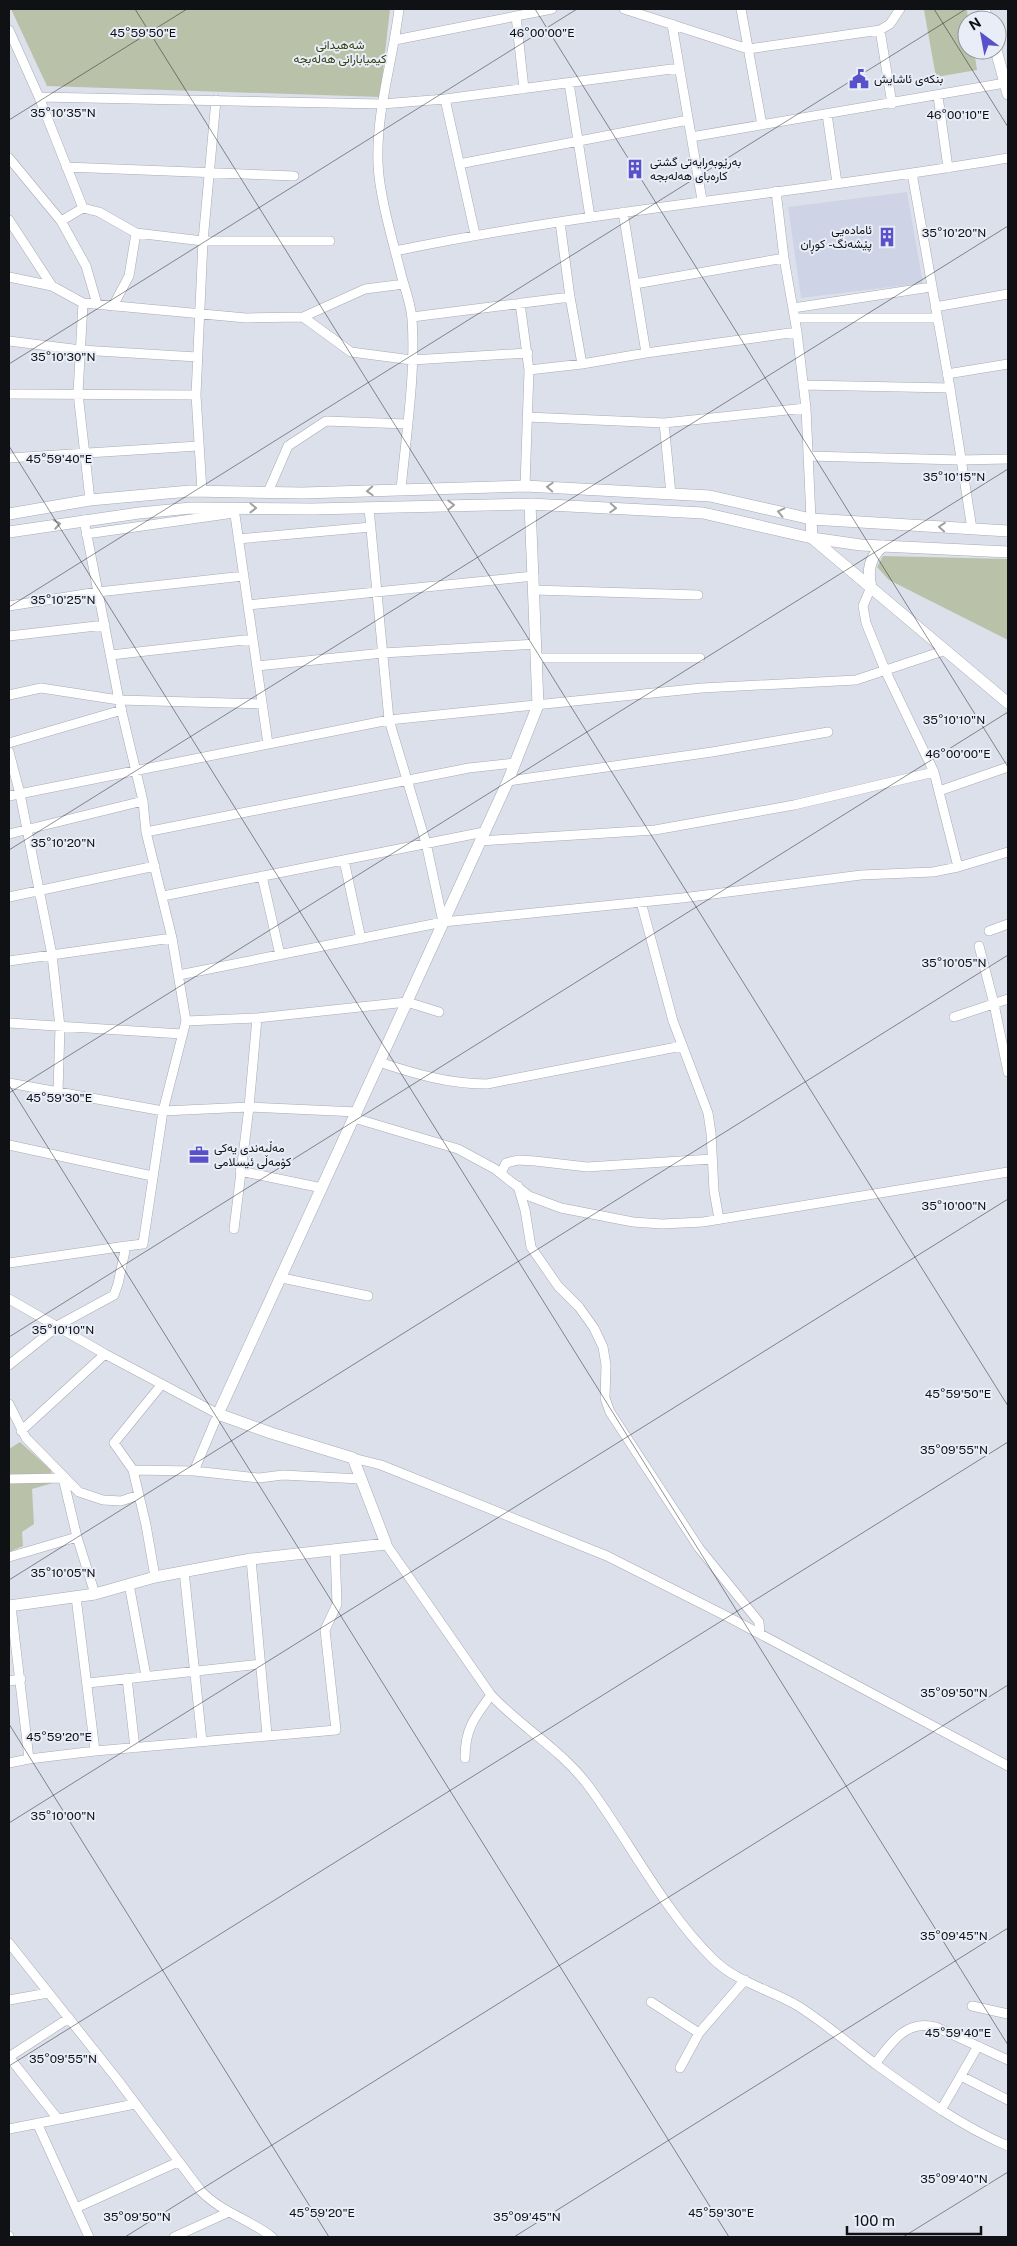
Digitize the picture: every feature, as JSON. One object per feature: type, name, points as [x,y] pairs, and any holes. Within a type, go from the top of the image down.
[{"type":"main road","points":[[999,60],[1008,94]]},
{"type":"main road","points":[[9,514],[90,500],[202,491],[336,492],[525,486],[710,496],[811,519],[1008,532]]},
{"type":"main road","points":[[418,488],[419,506]]},
{"type":"main road","points":[[10,1606],[95,1594],[155,1577],[251,1559],[386,1544],[353,1458],[271,1433],[218,1414],[282,1278],[508,780],[538,705],[530,504]]},
{"type":"main road","points":[[9,532],[84,520],[191,508],[312,510],[530,504],[703,512],[812,538],[883,546],[1008,552]]},
{"type":"main road","points":[[811,519],[812,538],[1008,703]]},
{"type":"main road","points":[[872,588],[868,577],[871,561],[883,546]]},
{"type":"street","points":[[399,9],[395,40],[382,104],[378,165],[395,250],[412,317],[412,360],[401,489]]},
{"type":"street","points":[[395,40],[552,9]]},
{"type":"street","points":[[624,9],[748,49],[880,30],[890,24],[900,9]]},
{"type":"street","points":[[741,9],[762,125]]},
{"type":"street","points":[[516,16],[524,89]]},
{"type":"street","points":[[672,24],[702,200]]},
{"type":"street","points":[[9,30],[39,97],[83,208]]},
{"type":"street","points":[[880,30],[892,104]]},
{"type":"street","points":[[39,97],[382,104],[445,100],[679,68]]},
{"type":"street","points":[[569,83],[590,217]]},
{"type":"street","points":[[691,137],[892,104],[1005,83]]},
{"type":"street","points":[[938,96],[948,168]]},
{"type":"street","points":[[202,491],[196,395],[197,357],[203,241],[216,100]]},
{"type":"street","points":[[445,100],[475,234]]},
{"type":"street","points":[[828,114],[836,183]]},
{"type":"street","points":[[459,164],[688,120]]},
{"type":"street","points":[[9,158],[61,221],[86,266],[97,304]]},
{"type":"street","points":[[395,250],[475,234],[702,200],[912,173],[1008,158]]},
{"type":"street","points":[[66,167],[294,176]]},
{"type":"street","points":[[912,173],[950,388],[972,529]]},
{"type":"street","points":[[776,191],[806,408],[811,519]]},
{"type":"street","points":[[61,221],[83,208],[99,212],[136,233],[203,241],[330,241]]},
{"type":"street","points":[[622,212],[646,352]]},
{"type":"street","points":[[9,220],[52,286]]},
{"type":"street","points":[[560,222],[570,297],[582,364]]},
{"type":"street","points":[[113,306],[129,276],[136,233]]},
{"type":"street","points":[[634,284],[784,258]]},
{"type":"street","points":[[9,277],[52,286],[83,303],[246,318],[302,317],[365,289],[404,284]]},
{"type":"street","points":[[793,308],[931,286]]},
{"type":"street","points":[[935,308],[1008,294]]},
{"type":"street","points":[[412,317],[570,297]]},
{"type":"street","points":[[83,303],[78,393],[90,500]]},
{"type":"street","points":[[520,303],[529,370],[525,486]]},
{"type":"street","points":[[302,317],[351,352],[412,360],[528,353]]},
{"type":"street","points":[[795,318],[937,318]]},
{"type":"street","points":[[529,370],[797,332]]},
{"type":"street","points":[[9,341],[80,350],[197,357]]},
{"type":"street","points":[[947,374],[1008,364]]},
{"type":"street","points":[[803,385],[950,388]]},
{"type":"street","points":[[9,394],[196,395]]},
{"type":"street","points":[[527,417],[664,423],[806,408]]},
{"type":"street","points":[[268,492],[288,446],[326,421],[407,424]]},
{"type":"street","points":[[664,423],[671,494]]},
{"type":"street","points":[[9,458],[198,446]]},
{"type":"street","points":[[808,456],[960,460],[1008,459]]},
{"type":"street","points":[[369,508],[390,720],[426,843],[443,922]]},
{"type":"street","points":[[86,534],[234,510],[268,744]]},
{"type":"street","points":[[9,1263],[143,1244],[163,1111],[186,1021],[172,938],[146,832],[143,801],[119,700],[84,520]]},
{"type":"street","points":[[238,539],[371,528]]},
{"type":"street","points":[[9,606],[98,592],[244,576]]},
{"type":"street","points":[[248,605],[534,576]]},
{"type":"street","points":[[872,588],[863,606],[866,623],[885,670],[934,772],[958,867]]},
{"type":"street","points":[[534,590],[698,595]]},
{"type":"street","points":[[9,636],[105,625]]},
{"type":"street","points":[[110,655],[253,639]]},
{"type":"street","points":[[257,666],[383,654],[536,644]]},
{"type":"street","points":[[9,796],[390,720],[702,688],[856,680],[946,650]]},
{"type":"street","points":[[537,658],[700,658]]},
{"type":"street","points":[[9,695],[40,688],[119,700],[262,704]]},
{"type":"street","points":[[9,743],[122,710]]},
{"type":"street","points":[[508,780],[712,752],[828,732]]},
{"type":"street","points":[[9,752],[28,830],[52,955],[60,1027],[58,1092]]},
{"type":"street","points":[[146,832],[469,768],[515,763]]},
{"type":"street","points":[[939,791],[1008,767]]},
{"type":"street","points":[[163,896],[426,843],[482,836],[655,830],[794,805],[934,772]]},
{"type":"street","points":[[9,834],[143,801]]},
{"type":"street","points":[[179,975],[443,922],[642,902],[861,875],[933,872],[958,867],[1008,852]]},
{"type":"street","points":[[344,860],[361,939]]},
{"type":"street","points":[[9,897],[40,892],[155,866]]},
{"type":"street","points":[[262,876],[280,955]]},
{"type":"street","points":[[642,902],[682,1046],[708,1113],[714,1191],[719,1219]]},
{"type":"street","points":[[989,931],[1008,924]]},
{"type":"street","points":[[9,962],[172,938]]},
{"type":"street","points":[[979,946],[1007,1060],[1008,1072]]},
{"type":"street","points":[[954,1017],[1008,999]]},
{"type":"street","points":[[186,1021],[257,1018],[407,1002],[440,1012]]},
{"type":"street","points":[[234,1229],[249,1106],[257,1018]]},
{"type":"street","points":[[9,1023],[182,1034]]},
{"type":"street","points":[[380,1062],[419,1076],[466,1084],[487,1084],[682,1046]]},
{"type":"street","points":[[9,1084],[163,1111],[249,1106],[356,1115],[458,1149],[501,1173],[529,1196],[541,1201],[595,1216],[632,1222],[662,1224],[703,1222],[1008,1172]]},
{"type":"street","points":[[9,1145],[152,1176]]},
{"type":"street","points":[[501,1173],[506,1163],[518,1160],[587,1168],[712,1158]]},
{"type":"street","points":[[240,1171],[322,1188]]},
{"type":"street","points":[[518,1186],[525,1210],[531,1247],[558,1286],[578,1307],[594,1328],[603,1347],[606,1365],[604,1379],[605,1398],[610,1412],[699,1548],[759,1622],[760,1634]]},
{"type":"street","points":[[9,1365],[58,1326],[114,1295],[126,1246]]},
{"type":"street","points":[[282,1278],[368,1296]]},
{"type":"street","points":[[9,1299],[105,1354],[218,1414],[194,1471]]},
{"type":"street","points":[[22,1430],[105,1354]]},
{"type":"street","points":[[155,1577],[146,1525],[133,1470],[114,1443],[162,1384]]},
{"type":"street","points":[[9,1404],[26,1438],[79,1492],[102,1500],[121,1501],[139,1495]]},
{"type":"street","points":[[353,1458],[381,1465],[607,1556],[760,1634],[1008,1766]]},
{"type":"street","points":[[133,1470],[194,1471],[259,1478],[283,1475],[360,1478]]},
{"type":"street","points":[[9,1479],[64,1478]]},
{"type":"street","points":[[64,1478],[77,1537],[95,1594]]},
{"type":"street","points":[[9,1557],[77,1537]]},
{"type":"street","points":[[386,1544],[491,1695],[504,1710],[554,1749],[572,1766],[587,1784],[658,1890],[714,1961],[797,2006],[875,2064],[962,2124],[1008,2146]]},
{"type":"street","points":[[9,1764],[29,1758],[95,1751],[336,1730],[325,1630],[337,1604],[335,1549]]},
{"type":"street","points":[[251,1559],[267,1735]]},
{"type":"street","points":[[184,1571],[202,1741]]},
{"type":"street","points":[[129,1584],[146,1676]]},
{"type":"street","points":[[76,1597],[88,1682],[95,1751]]},
{"type":"street","points":[[10,1606],[21,1679],[29,1758]]},
{"type":"street","points":[[88,1682],[261,1664]]},
{"type":"street","points":[[127,1678],[135,1748]]},
{"type":"street","points":[[9,1681],[21,1679]]},
{"type":"street","points":[[465,1758],[465,1740],[469,1726],[491,1695]]},
{"type":"street","points":[[9,1943],[206,2196],[272,2237]]},
{"type":"street","points":[[680,2068],[699,2033],[746,1980]]},
{"type":"street","points":[[9,2000],[48,1993]]},
{"type":"street","points":[[651,2002],[699,2033]]},
{"type":"street","points":[[972,2006],[1008,2014]]},
{"type":"street","points":[[58,2119],[9,2057],[68,2018]]},
{"type":"street","points":[[875,2064],[888,2046],[905,2031],[923,2024],[936,2027],[1008,2060]]},
{"type":"street","points":[[941,2110],[978,2046]]},
{"type":"street","points":[[961,2076],[1008,2100]]},
{"type":"street","points":[[9,2128],[135,2104]]},
{"type":"street","points":[[37,2123],[89,2237]]},
{"type":"street","points":[[76,2208],[178,2162]]},
{"type":"street","points":[[174,2237],[229,2212]]},
{"type":"shaded area","points":[[907,192],[923,283],[801,298],[788,207]]},
{"type":"green space","name":"شەھیدانی کیمیابارانی ھەلەبجە","points":[[11,9],[390,9],[380,97],[47,86]]},
{"type":"green space","points":[[967,9],[957,10],[957,60],[976,60],[977,70],[936,77],[924,10]]},
{"type":"green space","points":[[883,556],[1008,559],[1008,640],[889,580],[877,567]]},
{"type":"green space","points":[[20,1442],[51,1470],[53,1483],[32,1489],[34,1524],[22,1532],[23,1546],[9,1552],[9,1449]]},
{"type":"place","name":"بنکەی ئاشایش","points":[[859,79]]},
{"type":"place","name":"بەرێوبەرایەتی گشتی کارەبای هەلەبجە","points":[[635,169]]},
{"type":"place","name":"ئامادەیی پێشەنگ - کوڕان","points":[[887,237]]},
{"type":"place","name":"مەڵبەندی یەکی کۆمەڵی ئیسلامی","points":[[199,1155]]}]
